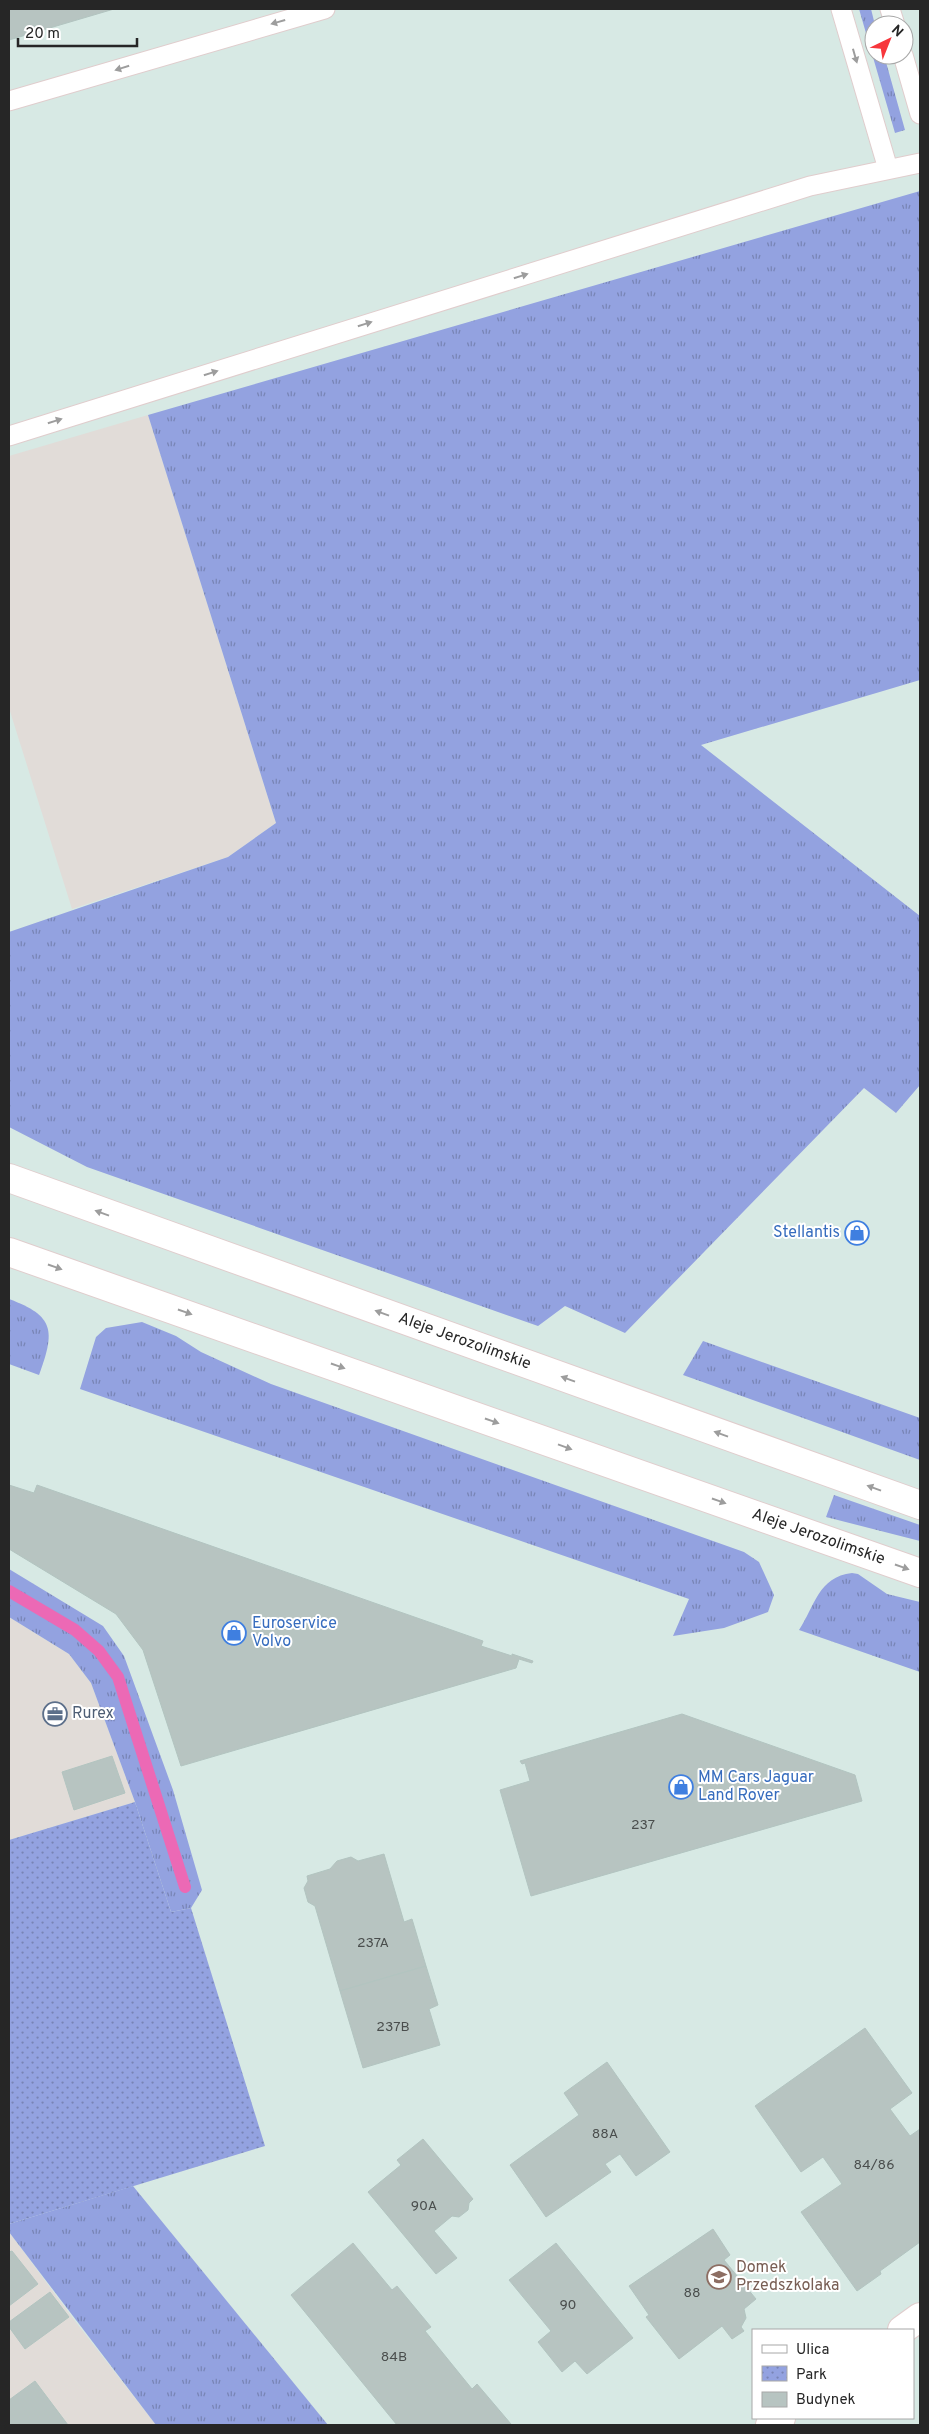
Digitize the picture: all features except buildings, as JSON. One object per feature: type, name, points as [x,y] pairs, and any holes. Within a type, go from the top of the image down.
[{"type":"main road","name":"Aleje Jerozolimskie","points":[[9,1178],[920,1505]]},
{"type":"main road","name":"Aleje Jerozolimskie","points":[[9,1252],[920,1573]]},
{"type":"main road","points":[[903,2329],[920,2317]]},
{"type":"lane","points":[[9,101],[325,9]]},
{"type":"lane","points":[[841,9],[888,169]]},
{"type":"lane","points":[[906,65],[920,114]]},
{"type":"lane","points":[[9,436],[810,186],[920,163]]},
{"type":"shaded area","points":[[148,415],[276,823],[228,857],[72,909],[9,708],[9,456]]},
{"type":"shaded area","name":"Rurex","points":[[9,1617],[69,1654],[91,1683],[135,1802],[9,1840]]},
{"type":"shaded area","points":[[9,2232],[75,2321],[156,2425],[9,2425]]},
{"type":"green space","points":[[859,9],[871,9],[872,15],[864,15],[864,26]]},
{"type":"green space","points":[[875,65],[887,65],[905,130],[895,133]]},
{"type":"green space","points":[[920,191],[920,680],[701,745],[920,916],[920,1085],[896,1113],[864,1088],[625,1333],[565,1306],[538,1326],[87,1167],[9,1127],[9,932],[228,857],[276,823],[148,415]]},
{"type":"green space","points":[[9,1299],[35,1312],[43,1319],[47,1327],[49,1336],[48,1347],[39,1375],[9,1364]]},
{"type":"green space","points":[[142,1322],[176,1336],[201,1352],[271,1384],[744,1552],[759,1562],[774,1595],[768,1612],[724,1628],[673,1636],[689,1599],[80,1389],[96,1337],[106,1328]]},
{"type":"green space","points":[[703,1341],[920,1418],[920,1460],[683,1375]]},
{"type":"green space","points":[[834,1495],[920,1525],[920,1541],[826,1517]]},
{"type":"green space","points":[[9,1569],[103,1626],[124,1656],[173,1790],[202,1890],[191,1908],[171,1912],[135,1802],[91,1683],[69,1654],[9,1617]]},
{"type":"green space","points":[[852,1573],[858,1574],[887,1594],[920,1602],[920,1672],[799,1630],[825,1586],[832,1580]]},
{"type":"green space","points":[[135,1802],[171,1912],[191,1908],[265,2146],[9,2224],[9,1840]]},
{"type":"green space","points":[[133,2186],[328,2425],[156,2425],[9,2232],[9,2224]]},
{"type":"waterway","points":[[9,1591],[75,1630],[99,1651],[118,1677],[185,1887]]},
{"type":"place","name":"Stellantis","points":[[857,1233]]},
{"type":"place","name":"Euroservice Volvo","points":[[234,1633]]},
{"type":"place","name":"Rurex","points":[[55,1714]]},
{"type":"place","name":"MM Cars Jaguar Land Rover","points":[[681,1787]]},
{"type":"place","name":"Domek Przedszkolaka","points":[[719,2277]]}]
